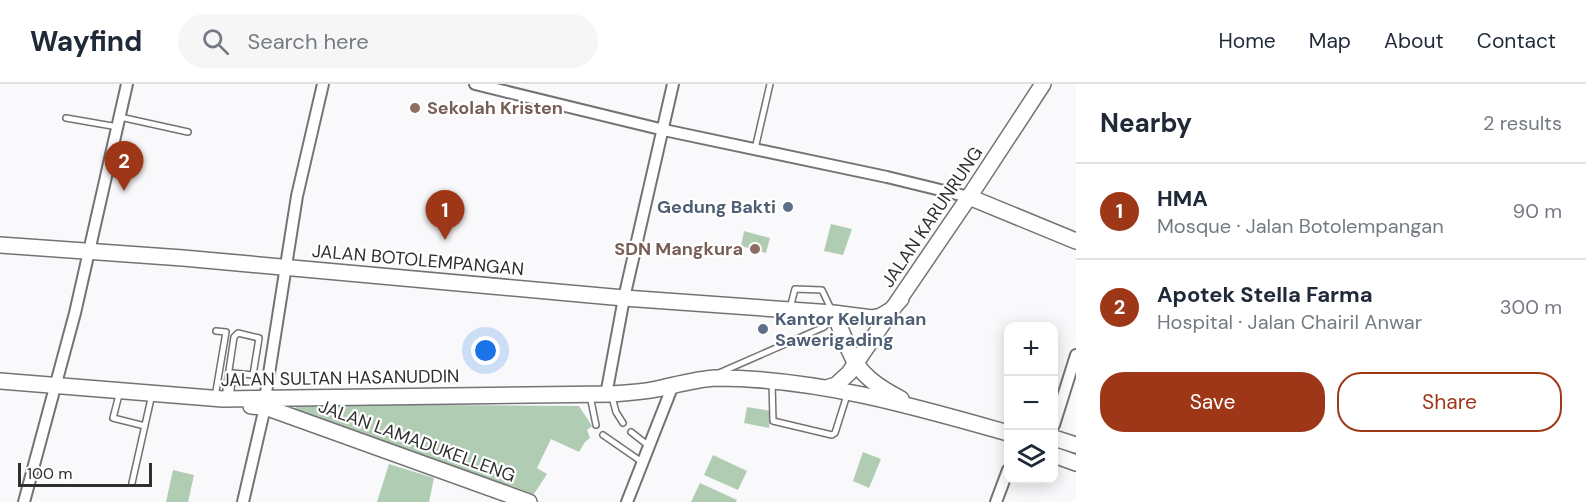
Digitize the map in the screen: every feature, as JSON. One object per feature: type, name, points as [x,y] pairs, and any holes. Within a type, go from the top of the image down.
[{"type":"main road","name":"JALAN KARUNRUNG","points":[[823,388],[831,388],[843,380],[901,299],[1043,84]]},
{"type":"main road","points":[[969,197],[1076,241]]},
{"type":"main road","name":"JALAN BOTOLEMPANGAN","points":[[0,245],[183,258],[872,318],[891,310],[901,299]]},
{"type":"main road","points":[[834,314],[855,363],[878,386],[917,407],[1004,432]]},
{"type":"main road","name":"JALAN SULTAN HASANUDDIN","points":[[0,381],[265,403],[609,395],[701,380],[772,380],[917,407]]},
{"type":"main road","name":"JALAN LAMADUKELLENG","points":[[265,403],[529,502]]},
{"type":"main road","points":[[1058,440],[1076,445]]},
{"type":"main road","points":[[1058,457],[1076,463]]},
{"type":"street","points":[[24,502],[57,385],[127,84]]},
{"type":"street","points":[[243,502],[265,403],[297,196],[323,84]]},
{"type":"street","points":[[475,84],[506,87],[664,130],[887,177],[969,197]]},
{"type":"street","points":[[609,395],[624,298],[673,84]]},
{"type":"street","points":[[1058,410],[1076,355]]},
{"type":"street","points":[[627,502],[673,386]]},
{"type":"street","points":[[620,502],[642,462]]},
{"type":"street","points":[[996,502],[1004,481]]},
{"type":"lane","points":[[755,149],[770,84]]},
{"type":"lane","points":[[66,118],[119,122],[188,132]]},
{"type":"lane","points":[[701,380],[824,327],[834,314],[822,290],[795,289],[790,310]]},
{"type":"lane","points":[[216,331],[226,332],[223,399]]},
{"type":"lane","points":[[238,333],[259,338],[253,375],[233,373],[223,399],[234,338],[238,333]]},
{"type":"lane","points":[[257,348],[273,350]]},
{"type":"lane","points":[[772,380],[773,421],[832,435],[835,433],[847,393]]},
{"type":"lane","points":[[120,390],[113,418],[145,426]]},
{"type":"lane","points":[[132,483],[153,393]]},
{"type":"lane","points":[[590,395],[596,425]]},
{"type":"lane","points":[[609,395],[623,423]]},
{"type":"lane","points":[[631,432],[649,446]]},
{"type":"lane","points":[[603,435],[642,462]]},
{"type":"green space","points":[[831,224],[852,229],[843,255],[824,251]]},
{"type":"green space","points":[[744,231],[770,238],[766,253],[741,246]]},
{"type":"green space","points":[[302,404],[579,406],[592,426],[587,430],[590,438],[579,452],[551,439],[537,468],[547,474],[534,494],[295,411],[295,408]]},
{"type":"green space","points":[[747,407],[771,411],[769,428],[744,423]]},
{"type":"green space","points":[[863,452],[881,459],[869,488],[853,481]]},
{"type":"green space","points":[[713,455],[747,471],[738,490],[704,475]]},
{"type":"green space","points":[[389,464],[434,478],[429,502],[377,502]]},
{"type":"green space","points":[[173,470],[194,475],[188,502],[166,502]]},
{"type":"green space","points":[[700,483],[737,500],[736,502],[691,502]]},
{"type":"place","name":"Sekolah Kristen","points":[[415,108]]},
{"type":"place","name":"Apotek Stella Farma","points":[[124,191]]},
{"type":"place","name":"Gedung Bakti","points":[[788,207]]},
{"type":"place","name":"HMA","points":[[445,240]]},
{"type":"place","name":"SDN Mangkura","points":[[755,249]]},
{"type":"place","name":"Kantor Kelurahan Sawerigading","points":[[763,329]]}]
